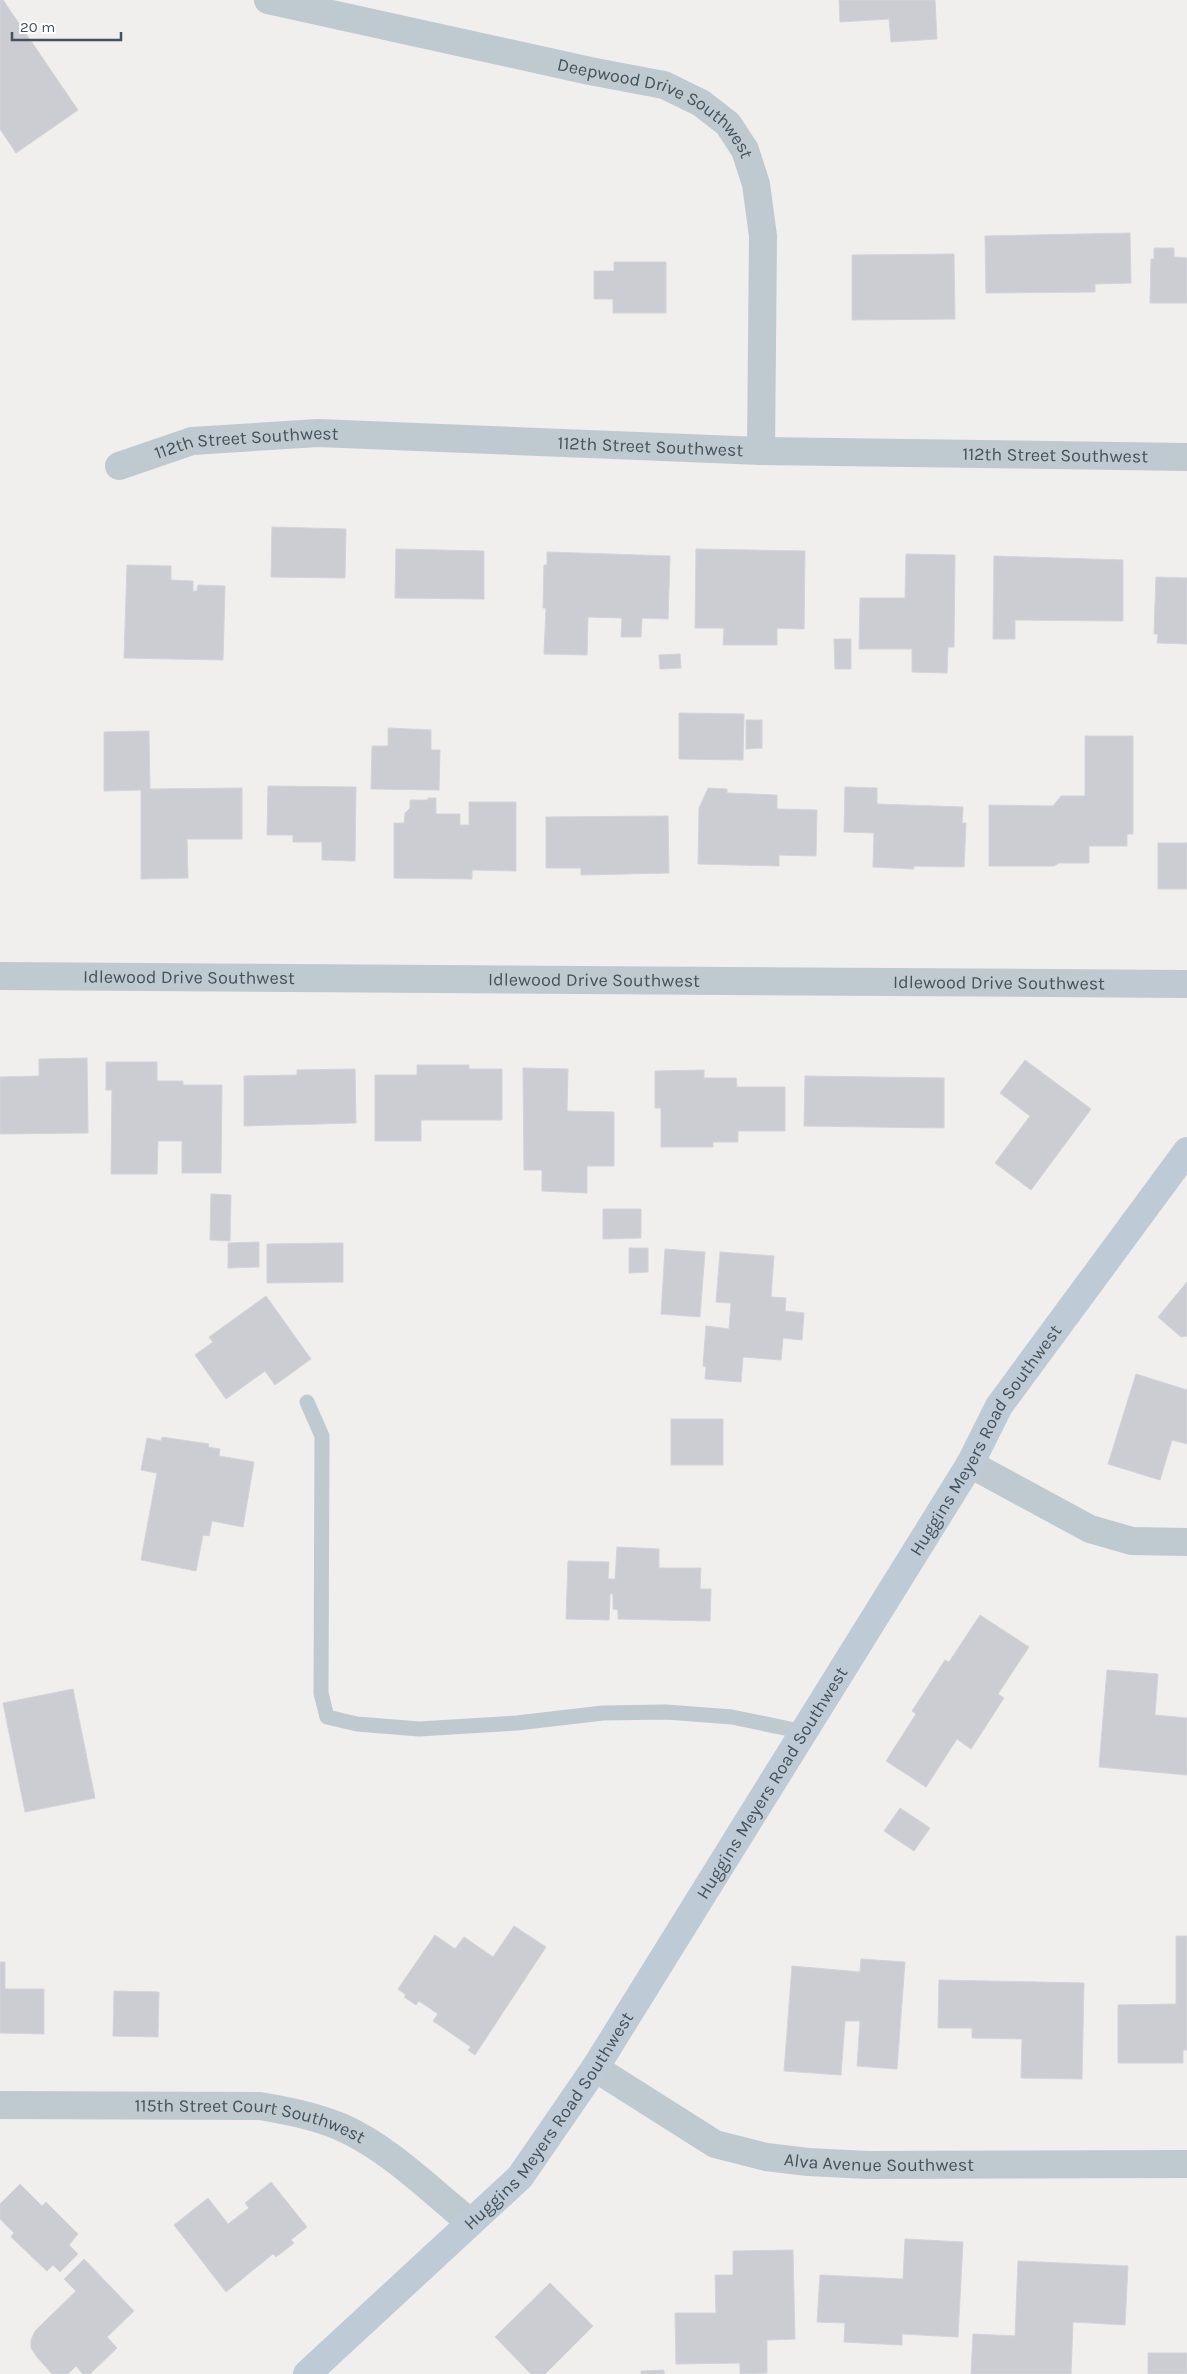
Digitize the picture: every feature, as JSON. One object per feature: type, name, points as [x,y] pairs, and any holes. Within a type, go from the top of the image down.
[{"type":"street","name":"Deepwood Drive Southwest","points":[[268,0],[590,71],[664,85],[701,103],[728,124],[745,150],[756,184],[763,236],[761,451]]},
{"type":"street","name":"112th Street Southwest","points":[[119,466],[192,441],[318,433],[761,451],[1187,457]]},
{"type":"street","name":"Idlewood Drive Southwest","points":[[0,976],[1187,984]]},
{"type":"street","name":"Huggins Meyers Road Southwest","points":[[307,2374],[520,2177],[595,2068],[804,1732],[970,1464],[999,1406],[1187,1151]]},
{"type":"street","points":[[970,1464],[1090,1529],[1132,1541],[1187,1542]]},
{"type":"street","name":"Alva Avenue Southwest","points":[[595,2068],[715,2144],[766,2157],[808,2162],[868,2165],[1187,2164]]},
{"type":"street","name":"115th Street Court Southwest","points":[[0,2105],[260,2106],[301,2113],[342,2127],[384,2152],[470,2222]]},
{"type":"lane","points":[[307,1402],[322,1436],[321,1693],[327,1716],[357,1724],[419,1729],[517,1723],[604,1713],[666,1712],[732,1716],[804,1732]]},
{"type":"building","points":[[0,0],[3,0],[78,110],[16,153],[0,129]]},
{"type":"building","points":[[839,0],[935,0],[937,39],[891,42],[889,19],[840,22]]},
{"type":"building","points":[[1130,233],[1131,283],[1095,284],[1095,292],[986,293],[985,236]]},
{"type":"building","points":[[1154,248],[1174,248],[1174,257],[1187,258],[1187,303],[1150,303],[1151,259],[1154,259]]},
{"type":"building","points":[[954,254],[955,319],[852,320],[852,255]]},
{"type":"building","points":[[614,262],[666,262],[666,313],[613,313],[613,299],[594,299],[594,271],[614,271]]},
{"type":"building","points":[[272,527],[346,529],[345,578],[271,577]]},
{"type":"building","points":[[396,549],[484,551],[484,599],[395,598]]},
{"type":"building","points":[[696,549],[805,551],[804,629],[777,628],[777,645],[723,645],[724,628],[695,628]]},
{"type":"building","points":[[547,552],[670,556],[668,619],[642,618],[641,637],[621,637],[622,618],[588,617],[587,655],[544,654],[546,608],[543,608],[544,565],[547,565]]},
{"type":"building","points":[[906,554],[955,555],[954,647],[948,647],[947,673],[912,672],[912,649],[859,649],[860,598],[905,598]]},
{"type":"building","points":[[994,556],[1123,560],[1123,621],[1015,620],[1015,639],[993,639]]},
{"type":"building","points":[[127,565],[171,566],[171,580],[193,581],[193,591],[197,591],[198,585],[225,586],[223,660],[124,658]]},
{"type":"building","points":[[1156,577],[1187,578],[1187,644],[1157,643],[1158,634],[1154,634]]},
{"type":"building","points":[[834,639],[851,639],[851,669],[835,669]]},
{"type":"building","points":[[680,654],[681,668],[660,669],[659,655]]},
{"type":"building","points":[[679,713],[744,714],[743,760],[679,759]]},
{"type":"building","points":[[746,720],[762,720],[762,748],[746,749]]},
{"type":"building","points":[[388,728],[431,730],[431,750],[440,750],[439,790],[371,789],[372,746],[388,746]]},
{"type":"building","points":[[149,731],[150,789],[242,788],[242,839],[187,839],[188,878],[141,879],[141,790],[104,791],[104,732]]},
{"type":"building","points":[[1085,736],[1133,736],[1133,834],[1127,834],[1127,846],[1089,846],[1089,863],[1059,863],[1054,866],[989,866],[989,805],[1053,806],[1061,796],[1085,796]]},
{"type":"building","points":[[268,786],[356,787],[355,861],[322,860],[322,842],[293,842],[293,835],[267,835]]},
{"type":"building","points":[[845,787],[877,788],[877,804],[963,807],[962,823],[966,823],[964,867],[914,866],[914,869],[873,867],[874,833],[844,832]]},
{"type":"building","points":[[708,788],[727,789],[727,793],[777,795],[777,809],[817,810],[816,856],[779,855],[779,866],[698,864],[699,808]]},
{"type":"building","points":[[428,798],[436,798],[436,814],[460,814],[460,825],[469,825],[469,802],[516,802],[516,871],[472,870],[472,879],[394,878],[394,823],[404,823],[405,813],[410,808],[410,800],[428,800]]},
{"type":"building","points":[[668,816],[669,873],[581,875],[581,868],[546,868],[546,817]]},
{"type":"building","points":[[1158,843],[1187,843],[1187,889],[1158,889]]},
{"type":"building","points":[[87,1058],[88,1133],[0,1134],[0,1077],[39,1076],[39,1059]]},
{"type":"building","points":[[1025,1060],[1091,1109],[1031,1190],[995,1163],[1030,1116],[1000,1093]]},
{"type":"building","points":[[106,1062],[157,1062],[157,1081],[183,1081],[183,1085],[222,1085],[221,1173],[182,1173],[182,1141],[158,1141],[157,1174],[111,1174],[112,1090],[106,1090]]},
{"type":"building","points":[[417,1065],[469,1065],[469,1069],[502,1069],[502,1120],[421,1120],[421,1141],[375,1141],[375,1075],[417,1075]]},
{"type":"building","points":[[523,1068],[568,1069],[567,1111],[614,1112],[614,1166],[587,1166],[587,1193],[542,1191],[542,1170],[524,1170]]},
{"type":"building","points":[[355,1069],[356,1123],[244,1126],[244,1076],[297,1075],[297,1070]]},
{"type":"building","points":[[704,1070],[704,1078],[736,1078],[737,1087],[785,1087],[785,1131],[738,1131],[738,1142],[713,1142],[713,1147],[661,1147],[661,1108],[655,1108],[655,1071]]},
{"type":"building","points":[[805,1076],[944,1078],[944,1128],[804,1126]]},
{"type":"building","points":[[211,1194],[231,1195],[230,1241],[210,1240]]},
{"type":"building","points":[[603,1209],[641,1209],[641,1238],[603,1239]]},
{"type":"building","points":[[259,1242],[259,1267],[228,1268],[228,1243]]},
{"type":"building","points":[[343,1243],[343,1282],[267,1283],[267,1244]]},
{"type":"building","points":[[629,1248],[648,1248],[648,1272],[629,1273]]},
{"type":"building","points":[[665,1249],[705,1252],[700,1317],[661,1314]]},
{"type":"building","points":[[720,1252],[774,1256],[771,1297],[786,1298],[785,1311],[804,1313],[802,1340],[783,1338],[781,1360],[743,1357],[741,1382],[705,1379],[706,1367],[703,1366],[706,1326],[729,1329],[731,1303],[716,1302]]},
{"type":"building","points":[[1187,1282],[1187,1336],[1181,1337],[1158,1317]]},
{"type":"building","points":[[266,1296],[311,1359],[275,1385],[265,1371],[226,1399],[195,1355],[213,1342],[209,1337]]},
{"type":"building","points":[[1136,1374],[1187,1390],[1187,1444],[1172,1440],[1160,1480],[1108,1464]]},
{"type":"building","points":[[671,1419],[723,1419],[723,1465],[671,1465]]},
{"type":"building","points":[[162,1437],[209,1444],[208,1447],[220,1449],[219,1456],[254,1462],[243,1527],[212,1521],[209,1536],[203,1535],[196,1571],[141,1560],[157,1473],[141,1470],[147,1438],[161,1441]]},
{"type":"building","points":[[617,1547],[659,1549],[659,1568],[701,1568],[700,1589],[711,1589],[710,1621],[618,1619],[618,1610],[613,1609],[613,1594],[610,1594],[609,1620],[566,1619],[568,1561],[609,1562],[608,1579],[615,1579]]},
{"type":"building","points":[[980,1615],[1029,1647],[998,1694],[1004,1698],[971,1749],[957,1739],[926,1787],[886,1761],[916,1714],[912,1711],[945,1660],[949,1662]]},
{"type":"building","points":[[1107,1670],[1158,1674],[1155,1715],[1187,1718],[1187,1775],[1099,1767]]},
{"type":"building","points":[[73,1689],[95,1798],[25,1812],[3,1703]]},
{"type":"building","points":[[900,1808],[930,1828],[914,1851],[884,1831]]},
{"type":"building","points":[[514,1926],[546,1947],[475,2055],[468,2050],[471,2047],[433,2021],[438,2014],[419,2001],[416,2005],[404,1997],[406,1995],[398,1989],[435,1935],[455,1949],[464,1937],[493,1957]]},
{"type":"building","points":[[1176,1936],[1187,1936],[1187,2050],[1183,2050],[1183,2063],[1118,2063],[1118,2005],[1176,2004]]},
{"type":"building","points":[[861,1959],[905,1962],[897,2069],[857,2066],[860,2021],[845,2021],[841,2075],[784,2071],[792,1966],[860,1972]]},
{"type":"building","points":[[0,1962],[5,1962],[5,1989],[44,1989],[44,2034],[0,2033]]},
{"type":"building","points":[[939,1980],[1084,1983],[1082,2079],[1021,2078],[1022,2039],[972,2038],[972,2028],[938,2028]]},
{"type":"building","points":[[114,1991],[159,1992],[158,2037],[113,2036]]},
{"type":"building","points":[[271,2182],[307,2227],[291,2240],[294,2243],[276,2257],[273,2254],[226,2292],[174,2225],[208,2198],[228,2224],[249,2208],[245,2203]]},
{"type":"building","points":[[20,2184],[42,2206],[46,2202],[78,2234],[69,2245],[78,2254],[60,2272],[53,2265],[47,2271],[11,2237],[14,2233],[0,2219],[0,2204]]},
{"type":"building","points":[[905,2239],[963,2242],[958,2337],[902,2334],[902,2345],[844,2342],[845,2323],[817,2322],[820,2275],[903,2279]]},
{"type":"building","points":[[793,2250],[795,2339],[767,2340],[767,2373],[740,2374],[740,2363],[676,2364],[675,2313],[716,2313],[715,2275],[733,2275],[733,2251]]},
{"type":"building","points":[[84,2259],[134,2311],[107,2337],[117,2348],[90,2374],[83,2374],[76,2366],[68,2374],[52,2374],[31,2348],[31,2340],[35,2331],[76,2291],[64,2279]]},
{"type":"building","points":[[1018,2261],[1128,2266],[1125,2325],[1073,2322],[1071,2374],[971,2374],[973,2334],[1015,2336]]},
{"type":"building","points":[[550,2283],[593,2326],[545,2374],[531,2374],[495,2337]]},
{"type":"building","points":[[1148,2353],[1187,2353],[1187,2374],[1148,2374]]},
{"type":"building","points":[[664,2370],[664,2374],[641,2374],[641,2371]]}]
